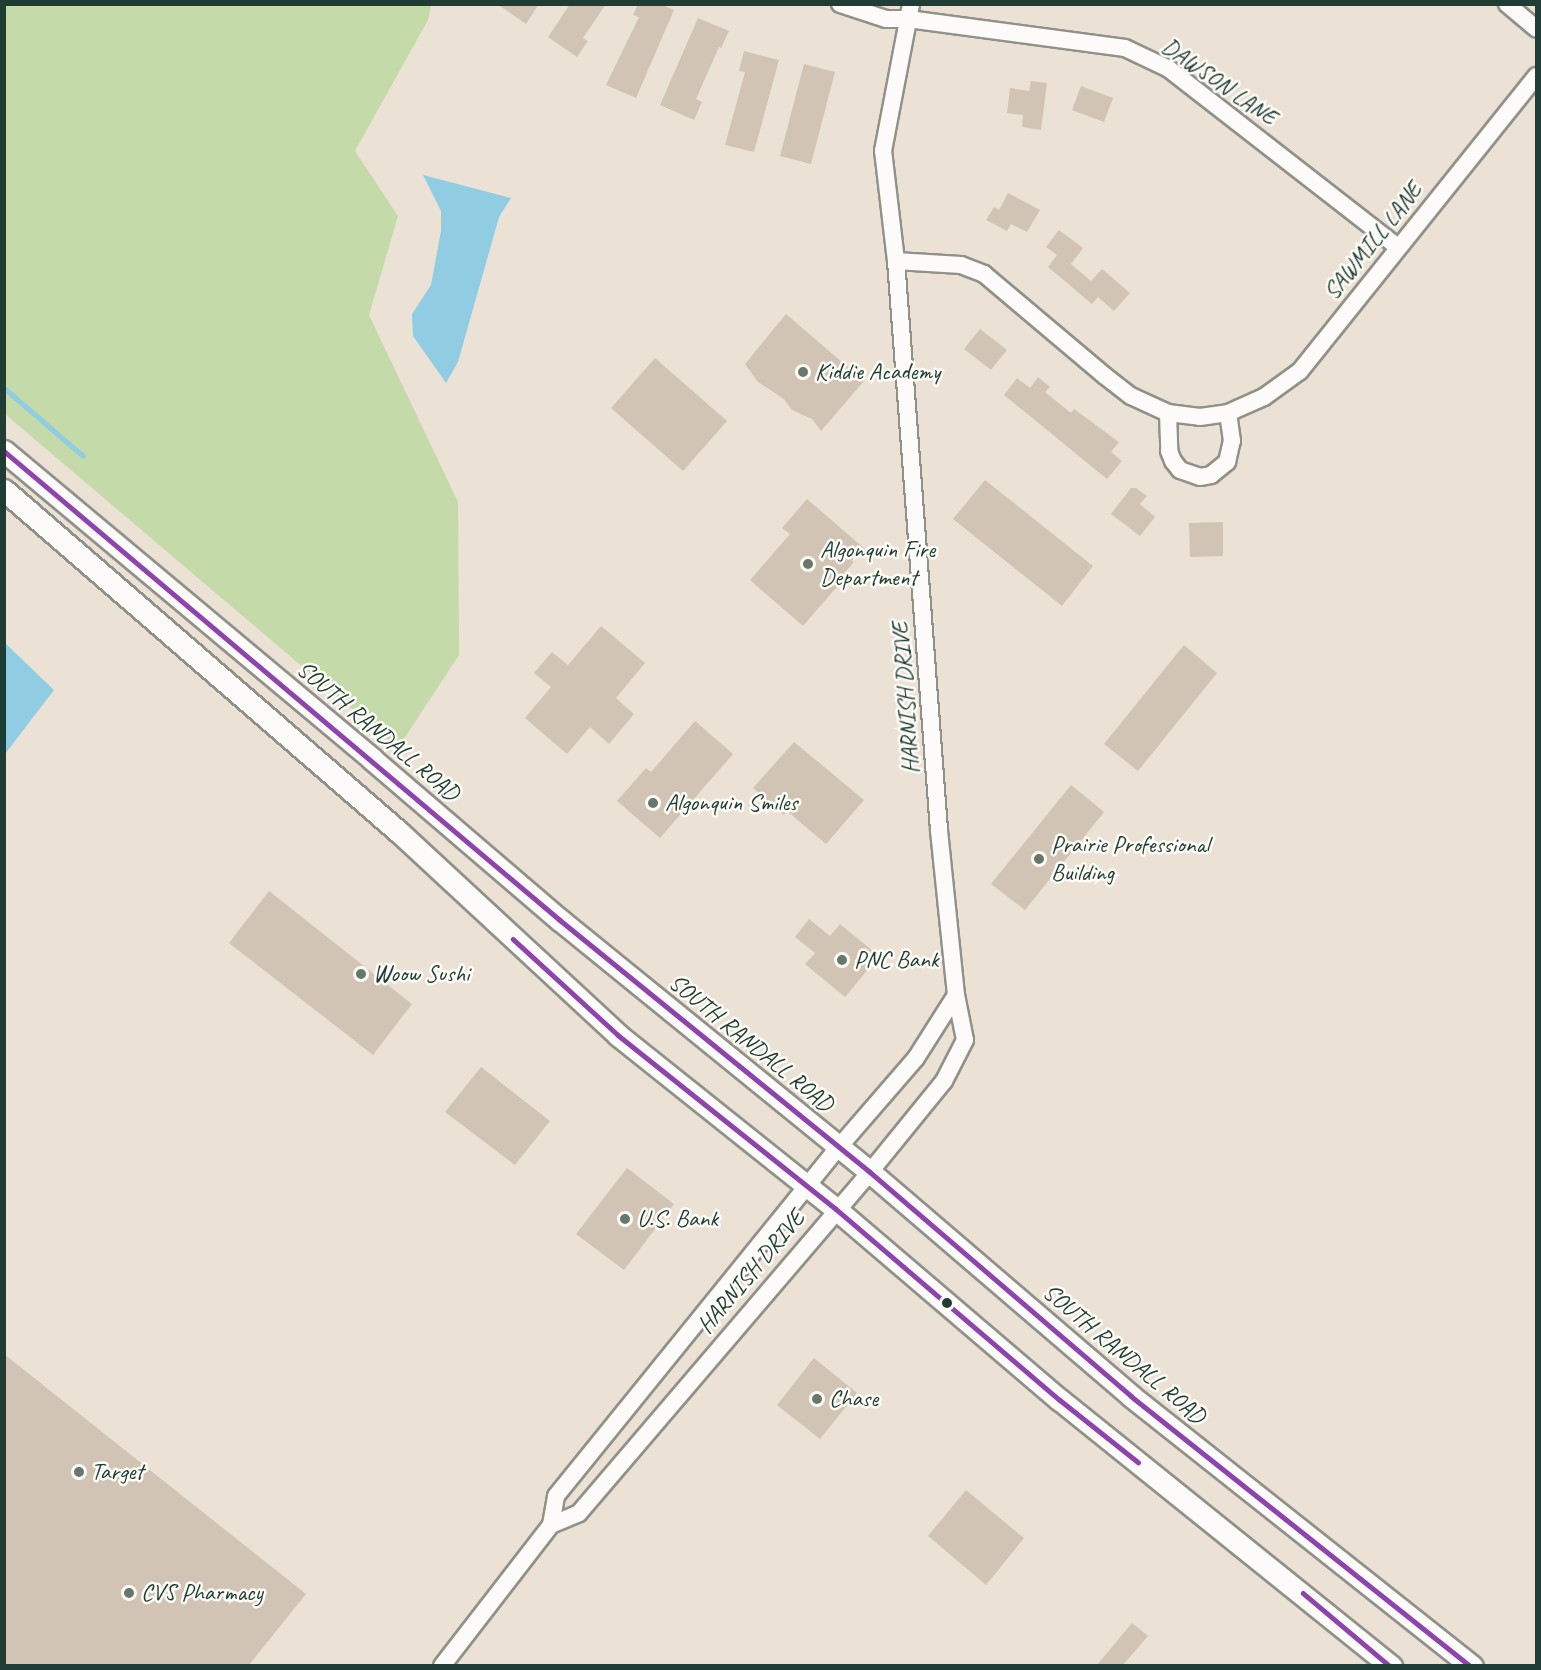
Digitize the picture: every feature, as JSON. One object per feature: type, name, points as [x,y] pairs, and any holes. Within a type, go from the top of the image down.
[{"type":"main road","name":"SOUTH RANDALL ROAD","points":[[4,451],[363,751],[568,927],[870,1172],[1131,1396],[1472,1665]]},
{"type":"main road","points":[[4,490],[399,832],[618,1035],[836,1209],[1060,1400],[1391,1665]]},
{"type":"street","name":"DAWSON LANE","points":[[840,4],[886,19],[910,11],[1125,48],[1169,69],[1398,247]]},
{"type":"street","points":[[1507,4],[1536,28]]},
{"type":"street","name":"HARNISH DRIVE","points":[[442,1665],[551,1525],[579,1512],[870,1172],[944,1081],[957,1060],[965,1040],[956,996],[939,830],[896,261],[883,151],[910,11]]},
{"type":"street","name":"SAWMILL LANE","points":[[896,261],[961,265],[984,274],[1131,396],[1168,413],[1200,417],[1228,413],[1264,397],[1300,371],[1536,76]]},
{"type":"street","points":[[1168,413],[1169,451],[1173,461],[1180,470],[1200,477],[1220,470],[1227,462],[1232,441],[1228,413]]},
{"type":"street","name":"HARNISH DRIVE","points":[[551,1525],[556,1496],[839,1147],[916,1058],[956,996]]},
{"type":"green space","points":[[5,4],[431,5],[428,20],[355,151],[398,216],[369,315],[458,502],[459,655],[398,748],[5,414]]},
{"type":"water","points":[[423,175],[511,198],[499,217],[458,362],[446,383],[413,336],[412,314],[431,285],[441,231],[441,211]]},
{"type":"water","points":[[5,643],[54,690],[5,754]]},
{"type":"building","points":[[497,4],[539,4],[526,24]]},
{"type":"building","points":[[570,4],[606,4],[583,38],[588,41],[577,57],[548,37]]},
{"type":"building","points":[[638,4],[661,4],[674,10],[636,98],[606,85],[639,17],[633,15]]},
{"type":"building","points":[[698,18],[729,31],[721,48],[719,47],[696,99],[702,102],[694,120],[660,105]]},
{"type":"building","points":[[744,51],[779,60],[754,152],[725,145],[745,72],[739,71]]},
{"type":"building","points":[[804,64],[835,72],[811,164],[780,156]]},
{"type":"building","points":[[1031,81],[1047,83],[1041,130],[1022,127],[1023,115],[1007,113],[1010,88],[1029,91]]},
{"type":"building","points":[[1081,86],[1113,98],[1104,122],[1072,110]]},
{"type":"building","points":[[1008,193],[1040,210],[1027,232],[1011,224],[1007,231],[986,220],[994,207],[999,210]]},
{"type":"building","points":[[1059,230],[1083,248],[1071,264],[1091,281],[1102,269],[1130,293],[1114,311],[1098,297],[1092,304],[1048,267],[1057,255],[1046,247]]},
{"type":"building","name":"Kiddie Academy","points":[[786,314],[864,381],[821,431],[812,419],[792,410],[784,399],[758,382],[745,364]]},
{"type":"building","points":[[980,329],[1007,350],[991,370],[964,349]]},
{"type":"building","points":[[655,358],[727,421],[683,471],[611,408]]},
{"type":"building","points":[[1038,377],[1050,387],[1045,392],[1071,413],[1074,409],[1119,442],[1111,452],[1122,461],[1107,479],[1004,395],[1017,378],[1030,388]]},
{"type":"building","points":[[985,480],[1093,566],[1062,606],[953,519]]},
{"type":"building","points":[[1131,488],[1136,488],[1147,496],[1140,504],[1155,517],[1140,536],[1111,514]]},
{"type":"building","name":"Algonquin Fire Department","points":[[807,499],[865,549],[840,578],[842,581],[803,626],[750,580],[790,534],[782,528]]},
{"type":"building","points":[[1223,522],[1223,556],[1190,557],[1189,523]]},
{"type":"building","points":[[601,626],[645,663],[616,698],[634,714],[609,744],[590,727],[567,754],[525,718],[551,687],[534,673],[552,652],[568,665]]},
{"type":"building","points":[[1184,645],[1217,673],[1138,771],[1104,744]]},
{"type":"building","points":[[695,721],[733,754],[660,838],[617,801],[646,768],[651,772]]},
{"type":"building","points":[[794,742],[864,800],[826,844],[787,811],[784,815],[753,788]]},
{"type":"building","name":"Prairie Professional Building","points":[[1071,785],[1104,812],[1025,910],[991,884]]},
{"type":"building","points":[[269,891],[412,1004],[373,1055],[229,943]]},
{"type":"building","name":"PNC Bank","points":[[809,919],[830,936],[840,924],[879,956],[845,997],[805,964],[815,953],[795,937]]},
{"type":"building","points":[[481,1067],[550,1121],[515,1165],[445,1112]]},
{"type":"building","name":"U.S. Bank","points":[[627,1168],[674,1204],[624,1270],[576,1234]]},
{"type":"building","name":"Target","points":[[4,1354],[306,1594],[249,1665],[4,1665]]},
{"type":"building","name":"Chase","points":[[814,1358],[857,1393],[820,1439],[777,1405]]},
{"type":"building","points":[[966,1490],[1024,1538],[986,1585],[928,1536]]},
{"type":"building","points":[[1132,1623],[1148,1636],[1123,1665],[1097,1665]]},
{"type":"waterway","points":[[4,388],[83,456]]},
{"type":"transit line","points":[[4,451],[560,920],[870,1172],[1131,1396],[1471,1666]]},
{"type":"transit line","points":[[513,939],[618,1035],[836,1209],[1060,1400],[1138,1462]]},
{"type":"transit line","points":[[1303,1593],[1390,1666]]},
{"type":"place","name":"Kiddie Academy","points":[[803,372]]},
{"type":"place","name":"Algonquin Fire Department","points":[[808,564]]},
{"type":"place","name":"Algonquin Smiles","points":[[653,803]]},
{"type":"place","name":"Prairie Professional Building","points":[[1039,859]]},
{"type":"place","name":"PNC Bank","points":[[842,960]]},
{"type":"place","name":"Woow Sushi","points":[[361,974]]},
{"type":"place","name":"U.S. Bank","points":[[625,1219]]},
{"type":"place","name":"Chase","points":[[817,1399]]},
{"type":"place","name":"Target","points":[[79,1472]]},
{"type":"place","name":"CVS Pharmacy","points":[[129,1593]]}]
